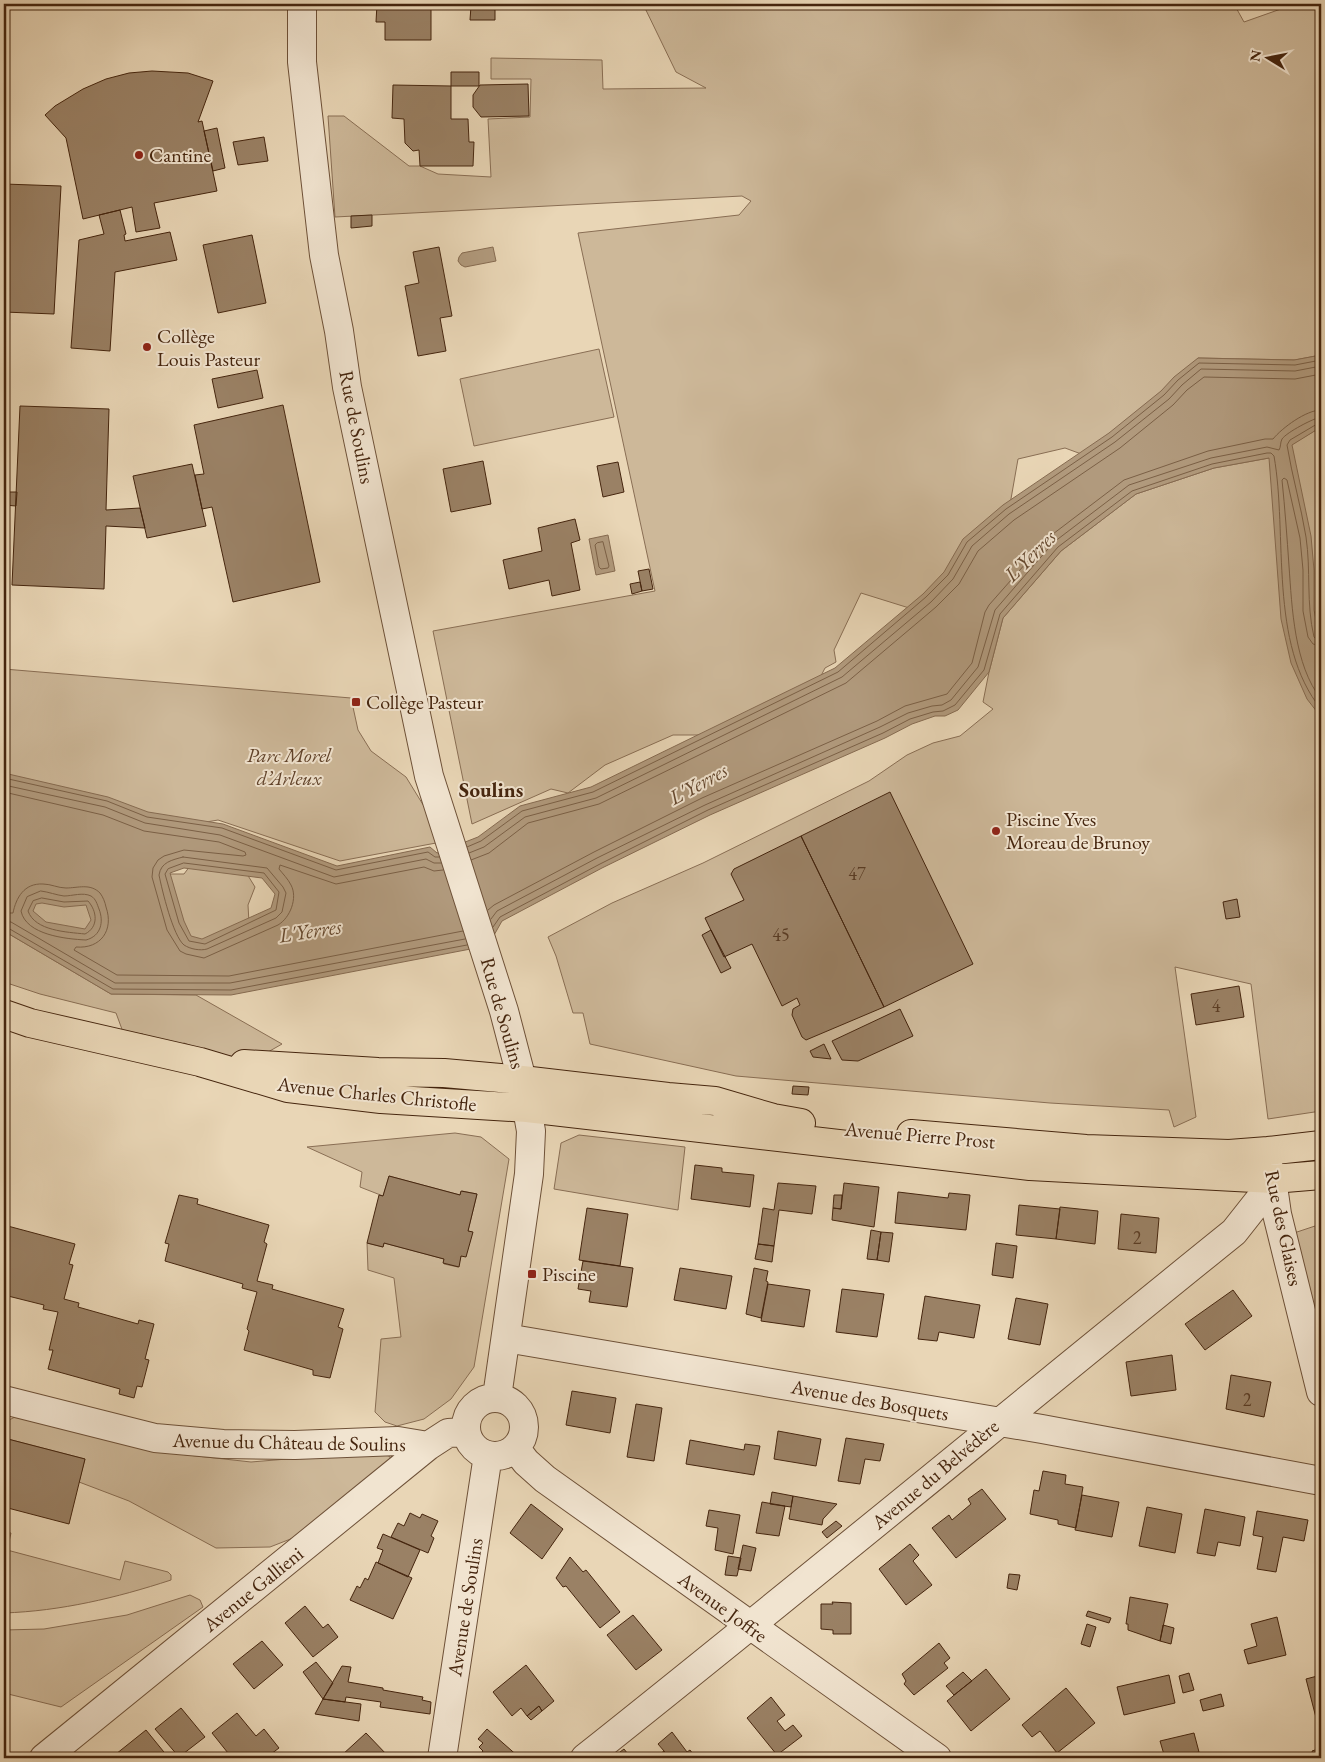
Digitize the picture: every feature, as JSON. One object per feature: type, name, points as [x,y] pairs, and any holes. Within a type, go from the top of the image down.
[{"type":"main road","name":"Avenue Charles Christofle","points":[[4,1014],[30,1023],[200,1062],[288,1088],[381,1099],[527,1108]]},
{"type":"main road","name":"Avenue Charles Christofle","points":[[200,1062],[378,1072],[444,1073],[522,1080]]},
{"type":"main road","name":"Avenue Pierre Prost","points":[[522,1080],[715,1101],[773,1118],[819,1126],[1086,1149],[1229,1154],[1268,1152],[1321,1145]]},
{"type":"main road","name":"Avenue Pierre Prost","points":[[527,1108],[1030,1166],[1273,1179],[1321,1175]]},
{"type":"street","name":"Rue de Soulins","points":[[302,4],[302,62],[324,255],[339,330],[347,387],[429,776],[504,1011],[522,1080],[532,1131],[529,1174],[497,1397]]},
{"type":"street","name":"Rue des Glaises","points":[[1268,1152],[1278,1214],[1321,1392]]},
{"type":"street","name":"Avenue du Belvédère","points":[[586,1758],[751,1627],[999,1421],[1234,1232],[1264,1194],[1273,1179]]},
{"type":"street","name":"Avenue des Bosquets","points":[[506,1338],[999,1421],[1321,1481]]},
{"type":"street","points":[[497,1397],[507,1399],[515,1404],[525,1422],[525,1431],[522,1441],[516,1449],[503,1455],[488,1455],[474,1447],[466,1432],[466,1423],[473,1407],[488,1398],[497,1397]]},
{"type":"street","name":"Avenue du Château de Soulins","points":[[4,1400],[155,1438],[232,1444],[295,1445],[398,1441],[428,1446]]},
{"type":"street","name":"Avenue Gallieni","points":[[44,1758],[428,1446],[448,1433],[466,1432]]},
{"type":"street","name":"Avenue Joffre","points":[[516,1449],[526,1462],[545,1479],[937,1758]]},
{"type":"street","name":"Avenue de Soulins","points":[[442,1758],[488,1455]]},
{"type":"green space","points":[[643,4],[1234,4],[1244,22],[1295,4],[1321,4],[1321,355],[1295,360],[1198,358],[1103,462],[1065,448],[1018,459],[1005,533],[922,612],[861,593],[834,650],[836,662],[825,668],[802,713],[756,735],[673,735],[605,765],[568,793],[551,789],[472,824],[433,631],[655,591],[578,233],[739,215],[751,201],[742,196],[335,217],[328,116],[344,116],[409,166],[420,166],[438,174],[491,177],[488,119],[530,117],[531,79],[491,79],[491,58],[602,60],[603,89],[706,88],[676,72]]},
{"type":"green space","points":[[599,349],[614,417],[474,446],[460,379]]},
{"type":"green space","name":"Piscine Yves Moreau de Brunoy","points":[[1321,427],[1321,1111],[1268,1119],[1251,984],[1175,967],[1196,1117],[1174,1127],[1169,1110],[1050,1103],[736,1076],[590,1044],[583,1013],[573,1013],[556,956],[548,937],[612,903],[703,863],[869,781],[907,755],[933,743],[960,736],[993,709],[983,702],[1003,618],[1061,551],[1136,494],[1214,468],[1269,458]]},
{"type":"green space","name":"Parc Morel d’Arleux","points":[[4,669],[351,698],[358,730],[371,751],[406,777],[430,816],[436,843],[340,861],[218,820],[154,831],[4,816]]},
{"type":"green space","points":[[190,866],[247,874],[255,887],[248,905],[249,923],[192,959],[169,874],[184,874]]},
{"type":"green space","points":[[30,893],[89,904],[105,919],[87,936],[34,921]]},
{"type":"green space","points":[[4,931],[111,994],[196,995],[282,1044],[254,1060],[211,1053],[184,1043],[169,1049],[154,1045],[143,1034],[123,1032],[116,1013],[40,994],[4,982]]},
{"type":"green space","points":[[455,1133],[481,1137],[509,1159],[474,1367],[451,1399],[424,1419],[397,1426],[385,1422],[375,1412],[381,1339],[401,1337],[394,1278],[368,1270],[367,1243],[383,1247],[384,1243],[444,1259],[444,1264],[458,1267],[472,1232],[468,1231],[477,1194],[462,1191],[460,1195],[389,1176],[383,1196],[360,1187],[362,1172],[307,1147]]},
{"type":"green space","points":[[579,1135],[685,1147],[678,1210],[554,1189],[561,1143]]},
{"type":"green space","points":[[1321,1224],[1321,1308],[1313,1305],[1294,1233]]},
{"type":"green space","points":[[15,1417],[179,1454],[251,1462],[359,1453],[388,1455],[392,1460],[306,1533],[270,1547],[216,1548],[129,1501],[79,1482],[85,1459],[4,1438],[9,1420]]},
{"type":"green space","points":[[4,1532],[11,1533],[7,1550],[120,1580],[125,1561],[168,1572],[171,1575],[171,1580],[88,1602],[46,1610],[4,1613]]},
{"type":"green space","points":[[190,1595],[200,1600],[203,1607],[61,1707],[4,1693],[4,1630],[44,1629],[127,1615]]},
{"type":"water","points":[[493,247],[496,261],[465,267],[458,261],[462,253]]},
{"type":"water","name":"L'Yerres","points":[[1321,355],[1321,427],[1292,445],[1311,536],[1314,570],[1314,610],[1321,644],[1321,717],[1307,699],[1291,663],[1281,619],[1269,458],[1214,468],[1136,494],[1061,551],[1003,618],[989,672],[958,710],[945,716],[935,716],[912,724],[885,738],[710,815],[602,868],[502,921],[489,944],[481,947],[231,995],[111,994],[4,931],[4,773],[108,797],[148,812],[223,824],[337,866],[430,847],[437,853],[478,837],[520,806],[591,787],[835,668],[923,594],[944,572],[963,539],[1003,505],[1109,433],[1198,358],[1294,360]],"holes":[[[184,868],[262,878],[275,894],[271,908],[202,939],[191,936],[184,921],[170,873]],[[42,903],[64,907],[86,905],[91,920],[85,929],[46,922],[33,911],[36,904]]]},
{"type":"water","points":[[608,535],[615,571],[596,575],[589,539]]},
{"type":"building","points":[[377,4],[431,4],[431,40],[385,40],[385,22],[376,22]]},
{"type":"building","points":[[471,6],[495,7],[495,20],[470,20]]},
{"type":"building","name":"Cantine","points":[[152,71],[188,73],[213,81],[198,122],[202,121],[217,191],[154,203],[160,228],[136,232],[132,207],[83,219],[66,138],[45,115],[55,106],[83,89],[106,79],[129,73]]},
{"type":"building","points":[[451,72],[479,72],[479,86],[451,86]]},
{"type":"building","points":[[528,84],[529,116],[481,117],[473,107],[473,95],[480,85]]},
{"type":"building","points":[[393,85],[451,86],[451,119],[468,119],[469,142],[474,142],[473,166],[420,166],[419,150],[413,151],[405,143],[404,119],[392,118]]},
{"type":"building","points":[[217,128],[225,168],[213,171],[204,131]]},
{"type":"building","points":[[264,137],[268,161],[238,165],[233,142]]},
{"type":"building","points":[[4,184],[61,186],[54,314],[4,312]]},
{"type":"building","points":[[120,210],[126,234],[124,235],[125,241],[170,232],[177,260],[115,272],[110,351],[71,348],[79,240],[104,234],[99,215]]},
{"type":"building","points":[[372,215],[372,226],[351,228],[351,216]]},
{"type":"building","points":[[252,235],[266,303],[218,313],[203,245]]},
{"type":"building","points":[[439,247],[452,316],[440,318],[446,351],[418,356],[405,286],[419,283],[413,252]]},
{"type":"building","points":[[257,370],[263,398],[218,408],[212,379]]},
{"type":"building","points":[[283,405],[320,582],[233,602],[212,507],[202,509],[195,475],[204,474],[194,425]]},
{"type":"building","points":[[20,406],[109,409],[106,510],[140,508],[145,528],[106,526],[104,589],[12,585]]},
{"type":"building","points":[[483,461],[491,504],[451,512],[443,469]]},
{"type":"building","points":[[618,462],[624,492],[603,497],[597,466]]},
{"type":"building","points":[[192,464],[206,526],[147,538],[133,476]]},
{"type":"building","points":[[4,492],[17,492],[16,506],[4,505]]},
{"type":"building","points":[[575,519],[580,540],[571,543],[580,590],[552,596],[549,580],[509,589],[503,560],[542,551],[538,528]]},
{"type":"building","points":[[649,569],[653,589],[642,591],[638,571]]},
{"type":"building","points":[[640,582],[642,591],[632,594],[630,584]]},
{"type":"building","points":[[890,792],[973,964],[884,1007],[801,836]]},
{"type":"building","points":[[801,836],[884,1007],[806,1040],[802,1037],[792,1015],[793,1009],[800,1005],[797,998],[782,1006],[752,944],[724,957],[705,918],[744,900],[731,874],[734,869]]},
{"type":"building","points":[[1237,899],[1240,917],[1226,919],[1223,902]]},
{"type":"building","points":[[711,930],[731,968],[721,973],[702,935]]},
{"type":"building","points":[[1239,986],[1244,1017],[1196,1025],[1191,994]]},
{"type":"building","points":[[900,1009],[913,1036],[858,1061],[842,1060],[832,1041]]},
{"type":"building","points":[[824,1044],[831,1059],[813,1057],[810,1051]]},
{"type":"building","points":[[793,1086],[809,1087],[808,1095],[792,1094]]},
{"type":"building","points":[[695,1165],[722,1168],[722,1172],[754,1175],[750,1207],[691,1199]]},
{"type":"building","points":[[389,1176],[460,1195],[461,1191],[477,1194],[468,1231],[473,1232],[466,1257],[461,1256],[459,1267],[443,1263],[444,1259],[384,1243],[383,1247],[367,1243],[379,1195],[383,1196]]},
{"type":"building","points":[[778,1183],[816,1186],[812,1214],[779,1210],[774,1246],[758,1244],[763,1208],[774,1210]]},
{"type":"building","points":[[844,1183],[879,1187],[874,1227],[832,1220],[833,1208],[841,1209]]},
{"type":"building","points":[[898,1192],[948,1198],[949,1193],[970,1195],[966,1230],[895,1223]]},
{"type":"building","points":[[179,1195],[198,1199],[197,1204],[269,1225],[264,1242],[267,1244],[257,1281],[273,1285],[272,1289],[344,1309],[338,1327],[343,1329],[330,1378],[313,1375],[313,1370],[244,1350],[249,1331],[247,1329],[257,1292],[242,1288],[243,1284],[165,1261],[169,1244],[165,1243]]},
{"type":"building","points":[[834,1195],[842,1195],[841,1209],[833,1208]]},
{"type":"building","points":[[1019,1205],[1060,1209],[1056,1239],[1016,1235]]},
{"type":"building","points":[[1060,1207],[1098,1211],[1095,1244],[1056,1239]]},
{"type":"building","points":[[587,1208],[628,1214],[620,1266],[579,1260]]},
{"type":"building","points":[[1121,1214],[1159,1218],[1156,1253],[1118,1249]]},
{"type":"building","points":[[4,1225],[75,1244],[69,1264],[73,1265],[64,1299],[79,1303],[78,1307],[138,1324],[139,1320],[154,1324],[145,1359],[149,1360],[142,1387],[137,1386],[134,1398],[119,1394],[120,1389],[48,1369],[53,1350],[49,1350],[58,1312],[43,1309],[44,1305],[4,1295]]},
{"type":"building","points":[[871,1230],[881,1232],[877,1260],[867,1259]]},
{"type":"building","points":[[881,1232],[893,1233],[889,1262],[877,1260]]},
{"type":"building","points":[[996,1243],[1017,1246],[1013,1278],[992,1275]]},
{"type":"building","points":[[758,1244],[774,1246],[772,1262],[755,1259]]},
{"type":"building","points":[[583,1261],[633,1268],[627,1307],[589,1302],[591,1291],[578,1289]]},
{"type":"building","points":[[680,1268],[732,1276],[726,1309],[674,1300]]},
{"type":"building","points":[[754,1268],[768,1271],[766,1281],[768,1282],[761,1318],[746,1314]]},
{"type":"building","points":[[768,1284],[810,1290],[804,1327],[761,1321]]},
{"type":"building","points":[[842,1289],[884,1294],[877,1337],[836,1332]]},
{"type":"building","points":[[1233,1290],[1252,1316],[1205,1350],[1185,1324]]},
{"type":"building","points":[[925,1296],[980,1305],[974,1338],[939,1332],[937,1341],[918,1339]]},
{"type":"building","points":[[1016,1298],[1048,1304],[1040,1345],[1008,1339]]},
{"type":"building","points":[[1172,1355],[1176,1390],[1131,1396],[1126,1362]]},
{"type":"building","points":[[1231,1375],[1271,1382],[1264,1417],[1226,1409]]},
{"type":"building","points":[[572,1391],[616,1398],[610,1433],[566,1425]]},
{"type":"building","points":[[636,1404],[662,1408],[654,1461],[627,1457]]},
{"type":"building","points":[[778,1431],[821,1439],[816,1466],[774,1459]]},
{"type":"building","points":[[4,1438],[85,1459],[69,1524],[4,1507]]},
{"type":"building","points":[[846,1438],[884,1444],[880,1461],[865,1459],[860,1484],[838,1481]]},
{"type":"building","points":[[690,1440],[744,1450],[745,1444],[760,1446],[754,1475],[686,1464]]},
{"type":"building","points":[[1043,1471],[1066,1475],[1065,1484],[1083,1487],[1076,1528],[1058,1524],[1058,1520],[1030,1514],[1034,1490],[1039,1491]]},
{"type":"building","points":[[982,1489],[1006,1519],[956,1558],[932,1528],[949,1515],[952,1520],[971,1504],[968,1499]]},
{"type":"building","points":[[772,1492],[793,1496],[791,1507],[770,1504]]},
{"type":"building","points":[[1082,1495],[1119,1502],[1112,1537],[1075,1530]]},
{"type":"building","points":[[793,1496],[837,1504],[823,1519],[822,1525],[789,1519]]},
{"type":"building","points":[[762,1502],[785,1506],[779,1536],[756,1533]]},
{"type":"building","points":[[531,1504],[563,1529],[542,1559],[510,1533]]},
{"type":"building","points":[[1147,1507],[1182,1514],[1175,1553],[1139,1546]]},
{"type":"building","points":[[1205,1509],[1245,1517],[1240,1546],[1218,1542],[1215,1556],[1197,1553]]},
{"type":"building","points":[[709,1510],[740,1515],[733,1554],[715,1550],[718,1528],[706,1526]]},
{"type":"building","points":[[1257,1511],[1308,1520],[1304,1541],[1283,1537],[1276,1572],[1257,1569],[1263,1537],[1253,1535]]},
{"type":"building","points":[[410,1513],[420,1518],[422,1514],[438,1521],[431,1536],[434,1538],[428,1553],[391,1537],[398,1523],[404,1526]]},
{"type":"building","points":[[836,1521],[842,1526],[827,1538],[822,1532]]},
{"type":"building","points":[[383,1534],[420,1550],[408,1577],[378,1563],[383,1550],[377,1548]]},
{"type":"building","points":[[910,1544],[919,1555],[913,1561],[932,1585],[906,1605],[879,1569]]},
{"type":"building","points":[[743,1545],[756,1548],[751,1571],[738,1569]]},
{"type":"building","points":[[728,1556],[741,1558],[737,1576],[725,1575]]},
{"type":"building","points":[[570,1557],[583,1572],[586,1570],[620,1612],[600,1628],[566,1586],[563,1587],[556,1578]]},
{"type":"building","points":[[376,1562],[412,1578],[393,1619],[350,1600],[357,1586],[360,1588],[365,1578],[368,1580]]},
{"type":"building","points":[[1009,1574],[1020,1575],[1017,1590],[1007,1588]]},
{"type":"building","points":[[1130,1597],[1168,1604],[1160,1641],[1128,1630],[1128,1624],[1126,1624]]},
{"type":"building","points":[[832,1602],[851,1603],[851,1634],[833,1634],[833,1630],[821,1629],[821,1604],[833,1604]]},
{"type":"building","points":[[305,1606],[323,1628],[328,1624],[338,1637],[313,1657],[285,1623]]},
{"type":"building","points":[[1088,1611],[1111,1618],[1109,1623],[1086,1616]]},
{"type":"building","points":[[633,1615],[662,1650],[636,1670],[607,1635]]},
{"type":"building","points":[[1277,1617],[1286,1655],[1248,1664],[1244,1650],[1257,1646],[1251,1624]]},
{"type":"building","points":[[1087,1624],[1096,1627],[1090,1647],[1081,1644]]},
{"type":"building","points":[[1163,1625],[1174,1628],[1171,1644],[1160,1641]]},
{"type":"building","points":[[262,1641],[283,1665],[254,1689],[233,1664]]},
{"type":"building","points":[[939,1643],[950,1658],[944,1663],[948,1668],[914,1695],[904,1684],[906,1681],[902,1674]]},
{"type":"building","points":[[316,1662],[333,1683],[323,1699],[303,1672]]},
{"type":"building","points":[[526,1665],[554,1701],[542,1711],[539,1706],[527,1716],[521,1708],[512,1716],[493,1692]]},
{"type":"building","points":[[342,1666],[351,1667],[348,1682],[423,1697],[422,1700],[431,1702],[430,1714],[380,1707],[381,1702],[346,1697],[345,1702],[323,1699]]},
{"type":"building","points":[[986,1669],[1010,1699],[971,1731],[947,1701]]},
{"type":"building","points":[[963,1672],[972,1681],[954,1695],[946,1686]]},
{"type":"building","points":[[1189,1673],[1194,1690],[1183,1693],[1179,1676]]},
{"type":"building","points":[[1169,1675],[1175,1703],[1124,1715],[1117,1687]]},
{"type":"building","points":[[1321,1675],[1321,1737],[1306,1679]]},
{"type":"building","points":[[1066,1688],[1095,1723],[1057,1753],[1040,1731],[1032,1737],[1022,1725]]},
{"type":"building","points":[[1221,1694],[1224,1706],[1203,1711],[1200,1700]]},
{"type":"building","points":[[771,1697],[785,1715],[777,1721],[785,1731],[793,1725],[802,1736],[777,1755],[747,1718]]},
{"type":"building","points":[[323,1699],[361,1704],[359,1721],[315,1714]]},
{"type":"building","points":[[539,1706],[542,1711],[531,1720],[527,1716]]},
{"type":"building","points":[[181,1708],[205,1737],[179,1757],[155,1729]]},
{"type":"building","points":[[237,1713],[256,1736],[264,1729],[279,1748],[271,1754],[275,1758],[232,1758],[212,1733]]},
{"type":"building","points":[[487,1729],[520,1758],[478,1757],[483,1751],[479,1747],[483,1743],[478,1739]]},
{"type":"building","points":[[146,1730],[168,1757],[119,1758],[116,1754]]},
{"type":"building","points":[[672,1732],[687,1752],[690,1750],[696,1758],[670,1758],[658,1744]]},
{"type":"building","points":[[366,1733],[388,1756],[386,1758],[345,1758],[342,1755]]},
{"type":"building","points":[[1194,1733],[1199,1752],[1165,1758],[1160,1741]]},
{"type":"building","points":[[1321,1748],[1321,1758],[1314,1758],[1312,1751]]},
{"type":"building","points":[[624,1749],[631,1758],[612,1758]]},
{"type":"building","points":[[664,1751],[670,1758],[663,1758],[660,1754]]},
{"type":"place","name":"Cantine","points":[[139,155]]},
{"type":"place","name":"Collège Louis Pasteur","points":[[147,347]]},
{"type":"place","name":"Collège Pasteur","points":[[356,702]]},
{"type":"place","name":"Piscine Yves Moreau de Brunoy","points":[[996,831]]},
{"type":"place","name":"Piscine","points":[[532,1274]]},
{"type":"district","name":"Soulins","points":[[491,790]]}]
